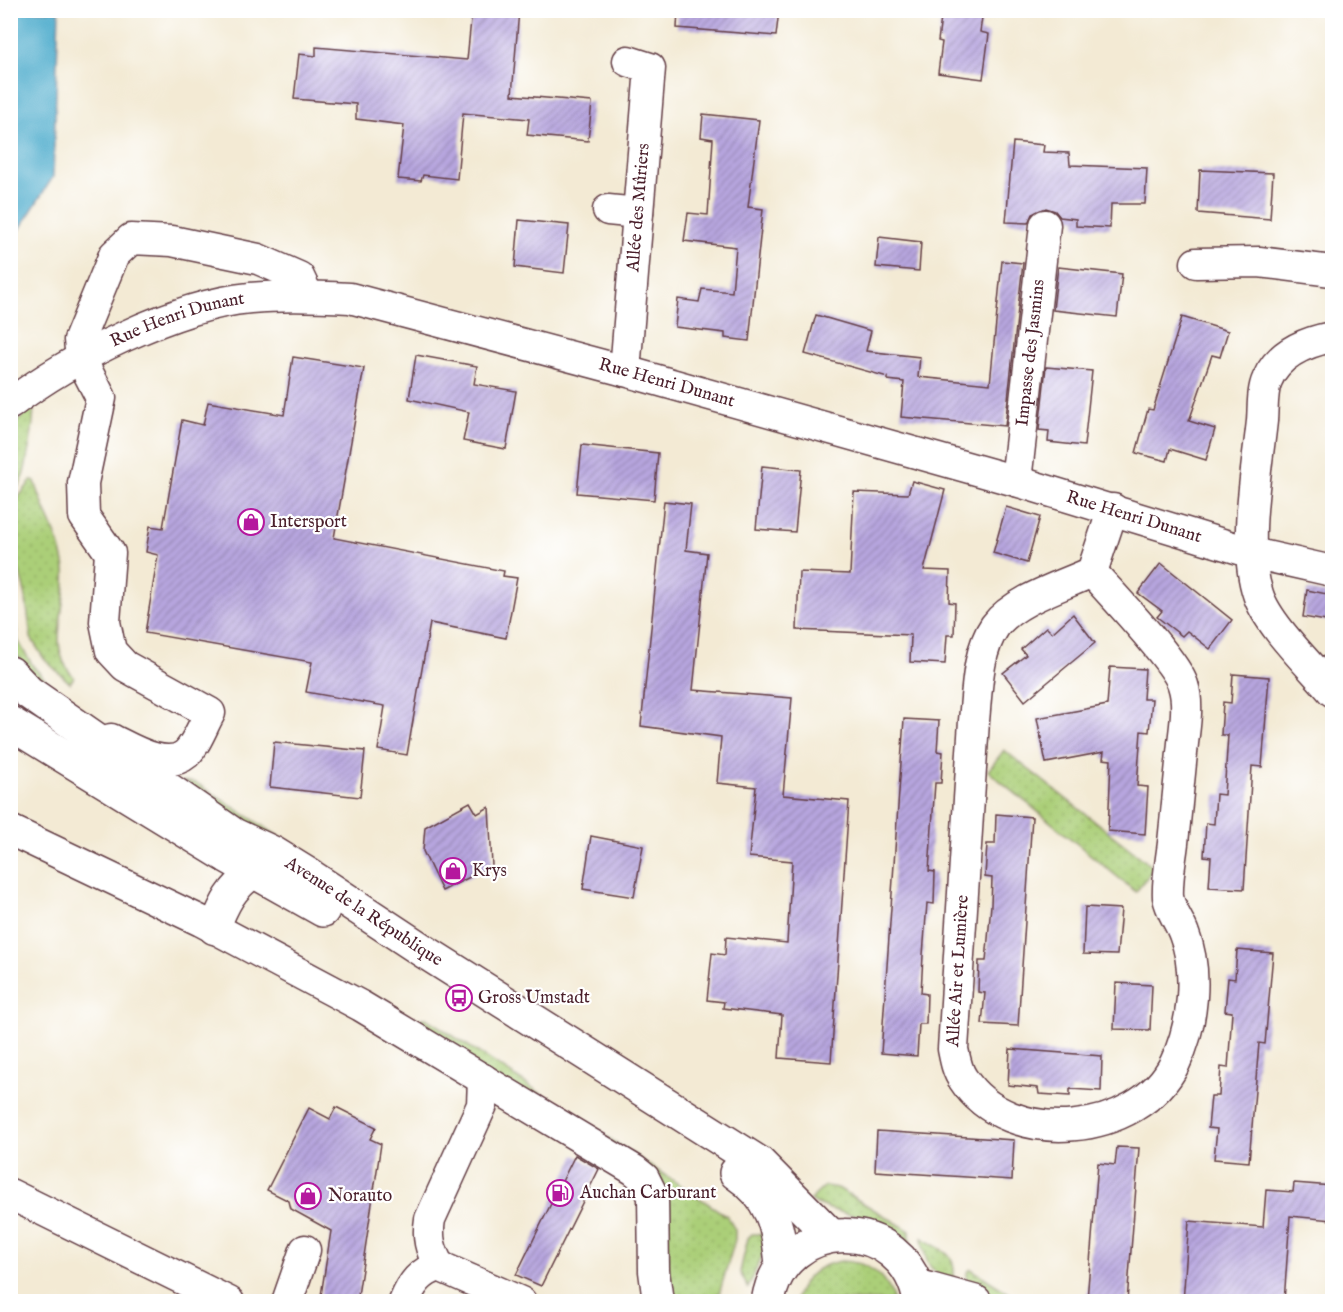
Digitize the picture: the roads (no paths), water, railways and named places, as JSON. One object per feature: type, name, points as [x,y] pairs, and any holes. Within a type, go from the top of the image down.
[{"type":"main road","name":"Avenue de la République","points":[[10,673],[27,692],[234,835],[273,853],[307,874],[422,950],[759,1163],[831,1236]]},
{"type":"main road","name":"Avenue de la République","points":[[10,723],[254,872],[298,894],[746,1179],[762,1194],[775,1218],[780,1236],[782,1266]]},
{"type":"main road","points":[[767,1300],[773,1281],[782,1266],[796,1252],[813,1241],[831,1236],[862,1237],[890,1250],[910,1272],[918,1294],[975,1302]]},
{"type":"street","name":"Allée des Mûriers","points":[[625,371],[650,68],[628,61]]},
{"type":"street","points":[[608,210],[638,213]]},
{"type":"street","name":"Impasse des Jasmins","points":[[1016,480],[1045,225]]},
{"type":"street","points":[[74,724],[147,755],[174,760],[186,753],[210,713],[125,666],[111,651],[105,621],[110,553],[84,516],[82,483],[101,398],[81,359],[79,340],[114,255],[131,239],[172,241],[258,259],[298,278],[308,296]]},
{"type":"street","points":[[1196,263],[1259,262],[1332,271]]},
{"type":"street","name":"Rue Henri Dunant","points":[[10,404],[30,389],[81,359],[141,329],[190,312],[248,298],[308,296],[350,298],[625,371],[1016,480],[1252,553],[1332,571]]},
{"type":"street","points":[[1332,337],[1315,340],[1284,355],[1266,380],[1253,501],[1252,553],[1257,593],[1269,615],[1332,691]]},
{"type":"street","points":[[1092,572],[1113,509]]},
{"type":"street","name":"Allée Air et Lumière","points":[[1092,572],[1172,666],[1184,686],[1185,719],[1168,898],[1190,954],[1190,1011],[1184,1041],[1174,1064],[1150,1094],[1138,1103],[1107,1117],[1070,1126],[1053,1126],[1023,1121],[988,1104],[962,1079],[957,1066],[953,1049],[964,855],[979,673],[994,627],[1008,612],[1092,572]]},
{"type":"street","points":[[10,830],[214,928],[362,1006],[644,1178],[653,1196],[654,1271],[658,1302]]},
{"type":"street","points":[[214,928],[227,898],[238,883],[254,872]]},
{"type":"street","points":[[483,1079],[482,1105],[430,1219],[427,1234],[431,1251],[439,1266],[521,1302]]},
{"type":"street","points":[[10,1194],[229,1302]]},
{"type":"street","points":[[287,1302],[305,1250]]},
{"type":"street","points":[[404,1302],[411,1285],[425,1271],[439,1266]]},
{"type":"water","points":[[11,10],[59,11],[53,177],[11,243]]},
{"type":"place","name":"Intersport","points":[[251,522]]},
{"type":"place","name":"Krys","points":[[453,871]]},
{"type":"place","name":"Gross Umstadt","points":[[459,998]]},
{"type":"place","name":"Auchan Carburant","points":[[560,1193]]},
{"type":"place","name":"Norauto","points":[[308,1196]]}]
